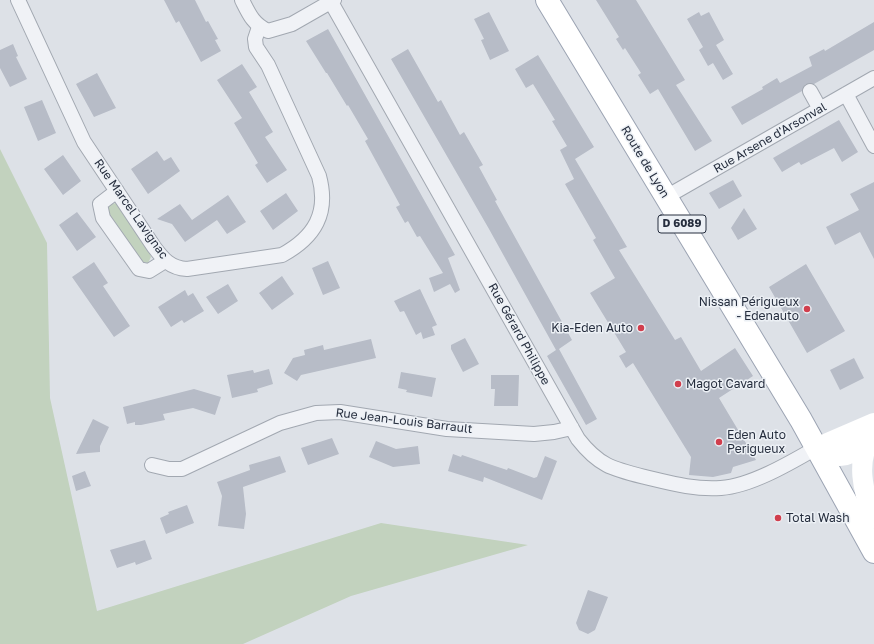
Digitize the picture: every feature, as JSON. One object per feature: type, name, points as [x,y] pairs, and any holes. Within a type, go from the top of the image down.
[{"type":"main road","name":"Route de Lyon","points":[[547,0],[816,448]]},
{"type":"main road","points":[[816,448],[874,422]]},
{"type":"main road","points":[[816,448],[836,457],[856,452],[870,440]]},
{"type":"main road","points":[[870,440],[862,466],[862,480],[867,503],[874,520]]},
{"type":"main road","name":"D 6089","points":[[816,448],[874,552]]},
{"type":"street","name":"Rue Marcel Lavignac","points":[[18,0],[84,142],[164,261],[177,268],[187,268],[282,255],[296,248],[307,239],[318,223],[322,210],[323,192],[319,176],[268,65],[256,47],[255,39],[259,27]]},
{"type":"street","points":[[242,0],[252,20],[259,27],[268,31],[292,24],[333,1]]},
{"type":"street","name":"Rue Gérard Philippe","points":[[333,1],[572,428],[590,455],[616,469],[678,485],[702,488],[722,488],[741,484],[816,448]]},
{"type":"street","name":"Rue Arsene d'Arsonval","points":[[666,197],[874,78]]},
{"type":"street","points":[[810,90],[820,109]]},
{"type":"street","points":[[846,94],[874,146]]},
{"type":"street","points":[[117,191],[100,204],[103,218],[139,269],[149,271],[164,261]]},
{"type":"street","name":"Rue Jean-Louis Barrault","points":[[152,465],[169,469],[182,469],[280,423],[316,413],[340,412],[455,429],[534,434],[572,428]]},
{"type":"green space","points":[[0,149],[47,243],[50,398],[97,611],[381,523],[528,545],[351,596],[243,644],[0,644]]},
{"type":"green space","points":[[117,203],[148,249],[151,257],[148,263],[142,262],[107,211],[110,204]]},
{"type":"building","points":[[164,0],[195,0],[206,22],[208,21],[218,39],[215,40],[221,51],[201,62],[179,21],[176,23]]},
{"type":"building","points":[[596,0],[636,0],[685,80],[676,85],[712,141],[695,151],[658,89],[650,94],[638,75],[641,73],[625,48],[623,50],[616,39],[619,37]]},
{"type":"building","points":[[489,12],[509,51],[490,60],[481,40],[484,39],[474,19]]},
{"type":"building","points":[[699,12],[701,16],[709,12],[724,40],[716,45],[733,74],[723,80],[713,63],[708,66],[699,50],[703,47],[687,19]]},
{"type":"building","points":[[874,22],[874,50],[814,84],[806,84],[802,91],[742,125],[731,107],[763,89],[762,87],[777,78],[780,83],[812,66],[809,57],[824,49],[825,51]]},
{"type":"building","points":[[328,29],[455,255],[448,258],[460,290],[455,293],[450,284],[434,292],[429,278],[443,273],[420,236],[417,237],[408,221],[405,223],[396,207],[400,205],[365,141],[368,139],[348,105],[347,106],[306,41]]},
{"type":"building","points":[[13,44],[18,56],[16,57],[27,79],[10,87],[0,68],[0,50]]},
{"type":"building","points":[[408,49],[438,102],[441,100],[460,135],[464,132],[483,165],[479,167],[497,200],[495,201],[572,340],[559,349],[597,419],[586,425],[547,356],[556,350],[489,229],[391,59]]},
{"type":"building","name":"Magot Cavard","points":[[538,55],[594,147],[575,159],[627,247],[619,250],[675,340],[681,337],[701,371],[735,348],[753,376],[719,398],[756,460],[733,467],[731,473],[713,477],[689,475],[691,457],[633,363],[626,368],[619,356],[626,352],[590,293],[615,278],[593,240],[596,238],[565,184],[574,179],[560,150],[567,146],[552,121],[555,120],[533,84],[526,88],[515,69]]},
{"type":"building","points":[[242,64],[257,87],[249,92],[273,132],[265,137],[287,170],[267,183],[255,165],[258,163],[234,123],[242,118],[217,80]]},
{"type":"building","points":[[97,73],[116,108],[94,117],[76,84]]},
{"type":"building","points":[[42,100],[56,133],[38,141],[24,107]]},
{"type":"building","points":[[839,120],[858,152],[842,162],[834,148],[801,165],[799,162],[782,172],[773,158]]},
{"type":"building","points":[[157,151],[164,161],[171,157],[180,171],[148,194],[131,169]]},
{"type":"building","points":[[63,155],[81,181],[63,195],[44,169]]},
{"type":"building","points":[[733,180],[742,196],[719,209],[709,193]]},
{"type":"building","points":[[874,182],[874,259],[860,232],[835,245],[826,227],[859,210],[850,194]]},
{"type":"building","points":[[286,193],[298,211],[273,230],[260,211]]},
{"type":"building","points":[[228,195],[246,222],[227,234],[217,220],[185,242],[172,224],[157,219],[180,204],[192,220]]},
{"type":"building","points":[[744,208],[757,229],[738,240],[731,228]]},
{"type":"building","points":[[77,212],[96,237],[77,251],[59,225]]},
{"type":"building","points":[[328,261],[340,288],[323,295],[312,268]]},
{"type":"building","points":[[94,262],[108,283],[103,286],[130,326],[114,337],[72,277]]},
{"type":"building","name":"Nissan Périgueux - Edenauto","points":[[806,264],[845,331],[807,353],[769,287]]},
{"type":"building","points":[[282,276],[294,294],[272,310],[259,293]]},
{"type":"building","points":[[228,284],[238,301],[218,314],[206,297]]},
{"type":"building","points":[[420,289],[437,325],[432,327],[435,335],[423,339],[421,332],[416,335],[404,311],[400,312],[394,301]]},
{"type":"building","points":[[185,290],[188,296],[193,293],[204,311],[184,323],[182,320],[171,327],[158,307]]},
{"type":"building","points":[[465,338],[479,364],[463,372],[451,349],[451,345]]},
{"type":"building","points":[[371,339],[376,358],[301,375],[297,381],[284,373],[293,358],[305,355],[304,350],[323,345],[324,350]]},
{"type":"building","points":[[854,358],[864,378],[840,390],[830,370]]},
{"type":"building","points":[[269,369],[273,384],[257,389],[258,392],[232,398],[227,375],[253,370],[254,373]]},
{"type":"building","points":[[401,372],[436,378],[432,397],[406,392],[407,390],[398,388]]},
{"type":"building","points":[[491,375],[519,375],[518,406],[494,406],[495,389],[491,389]]},
{"type":"building","points":[[194,389],[221,397],[215,415],[193,408],[163,414],[165,420],[141,425],[135,425],[135,422],[127,424],[123,407]]},
{"type":"building","points":[[93,419],[109,427],[100,446],[100,452],[76,454]]},
{"type":"building","points":[[332,438],[339,454],[308,465],[301,448]]},
{"type":"building","points":[[376,441],[396,449],[418,446],[420,464],[393,467],[369,457]]},
{"type":"building","points":[[453,454],[461,457],[462,455],[507,470],[508,468],[534,478],[537,477],[545,456],[557,461],[542,500],[484,477],[483,482],[448,471]]},
{"type":"building","points":[[280,456],[286,472],[243,487],[246,514],[244,529],[218,526],[222,496],[217,482],[250,470],[249,465]]},
{"type":"building","points":[[85,471],[91,486],[76,491],[72,476]]},
{"type":"building","points":[[187,505],[194,523],[166,534],[160,518],[169,514],[168,512]]},
{"type":"building","points":[[145,540],[152,559],[136,565],[135,562],[117,568],[110,550]]},
{"type":"building","points":[[588,590],[608,597],[595,630],[588,634],[579,630],[576,623]]},
{"type":"place","name":"Nissan Périgueux - Edenauto","points":[[807,309]]},
{"type":"place","name":"Kia-Eden Auto","points":[[641,328]]},
{"type":"place","name":"Magot Cavard","points":[[678,384]]},
{"type":"place","name":"Eden Auto Perigueux","points":[[719,442]]},
{"type":"place","name":"Total Wash","points":[[778,518]]}]
